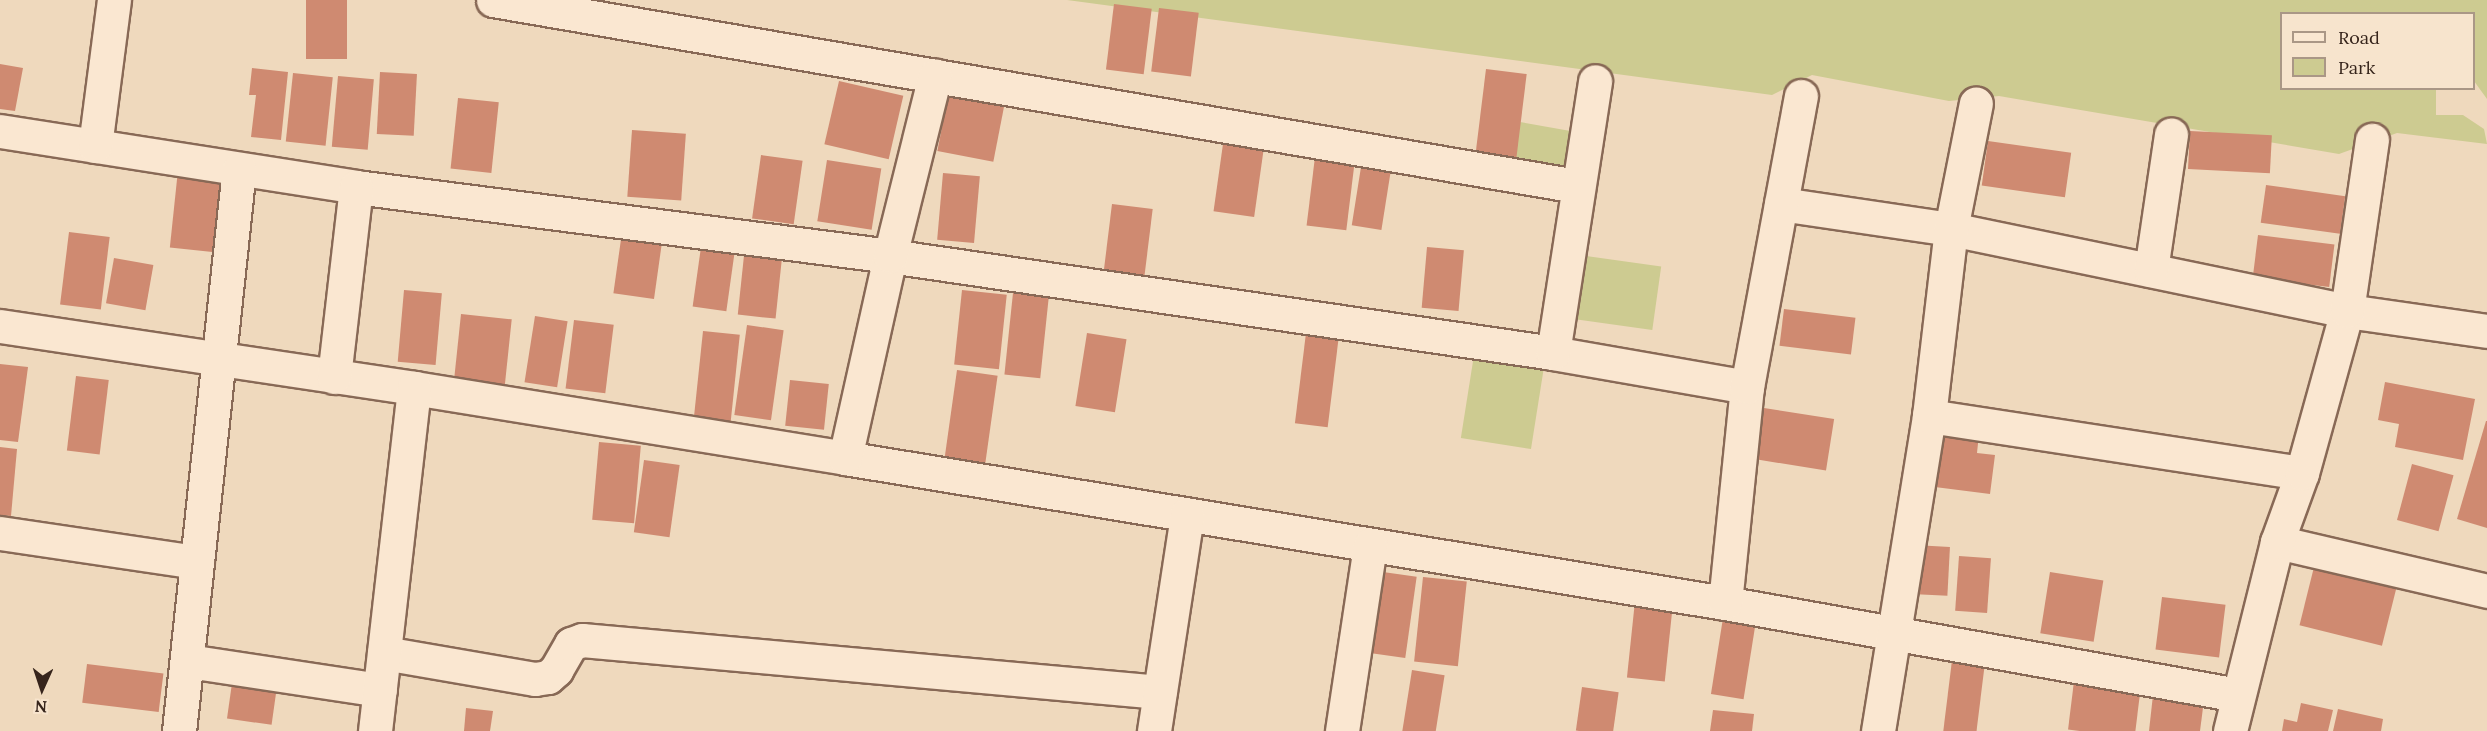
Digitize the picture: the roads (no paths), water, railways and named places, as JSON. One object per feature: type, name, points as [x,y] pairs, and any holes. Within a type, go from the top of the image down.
[{"type":"street","points":[[95,146],[114,0]]},
{"type":"street","points":[[493,0],[1577,186]]},
{"type":"street","points":[[846,458],[890,256],[935,76]]},
{"type":"street","points":[[1553,353],[1595,81]]},
{"type":"street","points":[[1725,603],[1747,387],[1801,96]]},
{"type":"street","points":[[1878,731],[1892,632],[1929,416],[1951,229],[1976,103]]},
{"type":"street","points":[[0,131],[356,187],[890,256],[1553,353],[1747,387]]},
{"type":"street","points":[[2151,270],[2171,134]]},
{"type":"street","points":[[2230,731],[2277,542],[2302,473],[2347,311],[2372,140]]},
{"type":"street","points":[[179,731],[239,169]]},
{"type":"street","points":[[334,376],[356,187]]},
{"type":"street","points":[[1781,204],[1951,229],[2347,311],[2487,331]]},
{"type":"street","points":[[0,326],[414,388],[846,458],[1725,603],[2238,695]]},
{"type":"street","points":[[375,731],[414,388]]},
{"type":"street","points":[[1929,416],[2302,473]]},
{"type":"street","points":[[1154,731],[1187,515]]},
{"type":"street","points":[[0,534],[196,562]]},
{"type":"street","points":[[2277,542],[2487,591]]},
{"type":"street","points":[[1342,731],[1370,545]]},
{"type":"street","points":[[384,653],[535,679],[548,678],[556,670],[571,644],[582,640],[1160,692]]},
{"type":"street","points":[[188,661],[380,690]]}]
